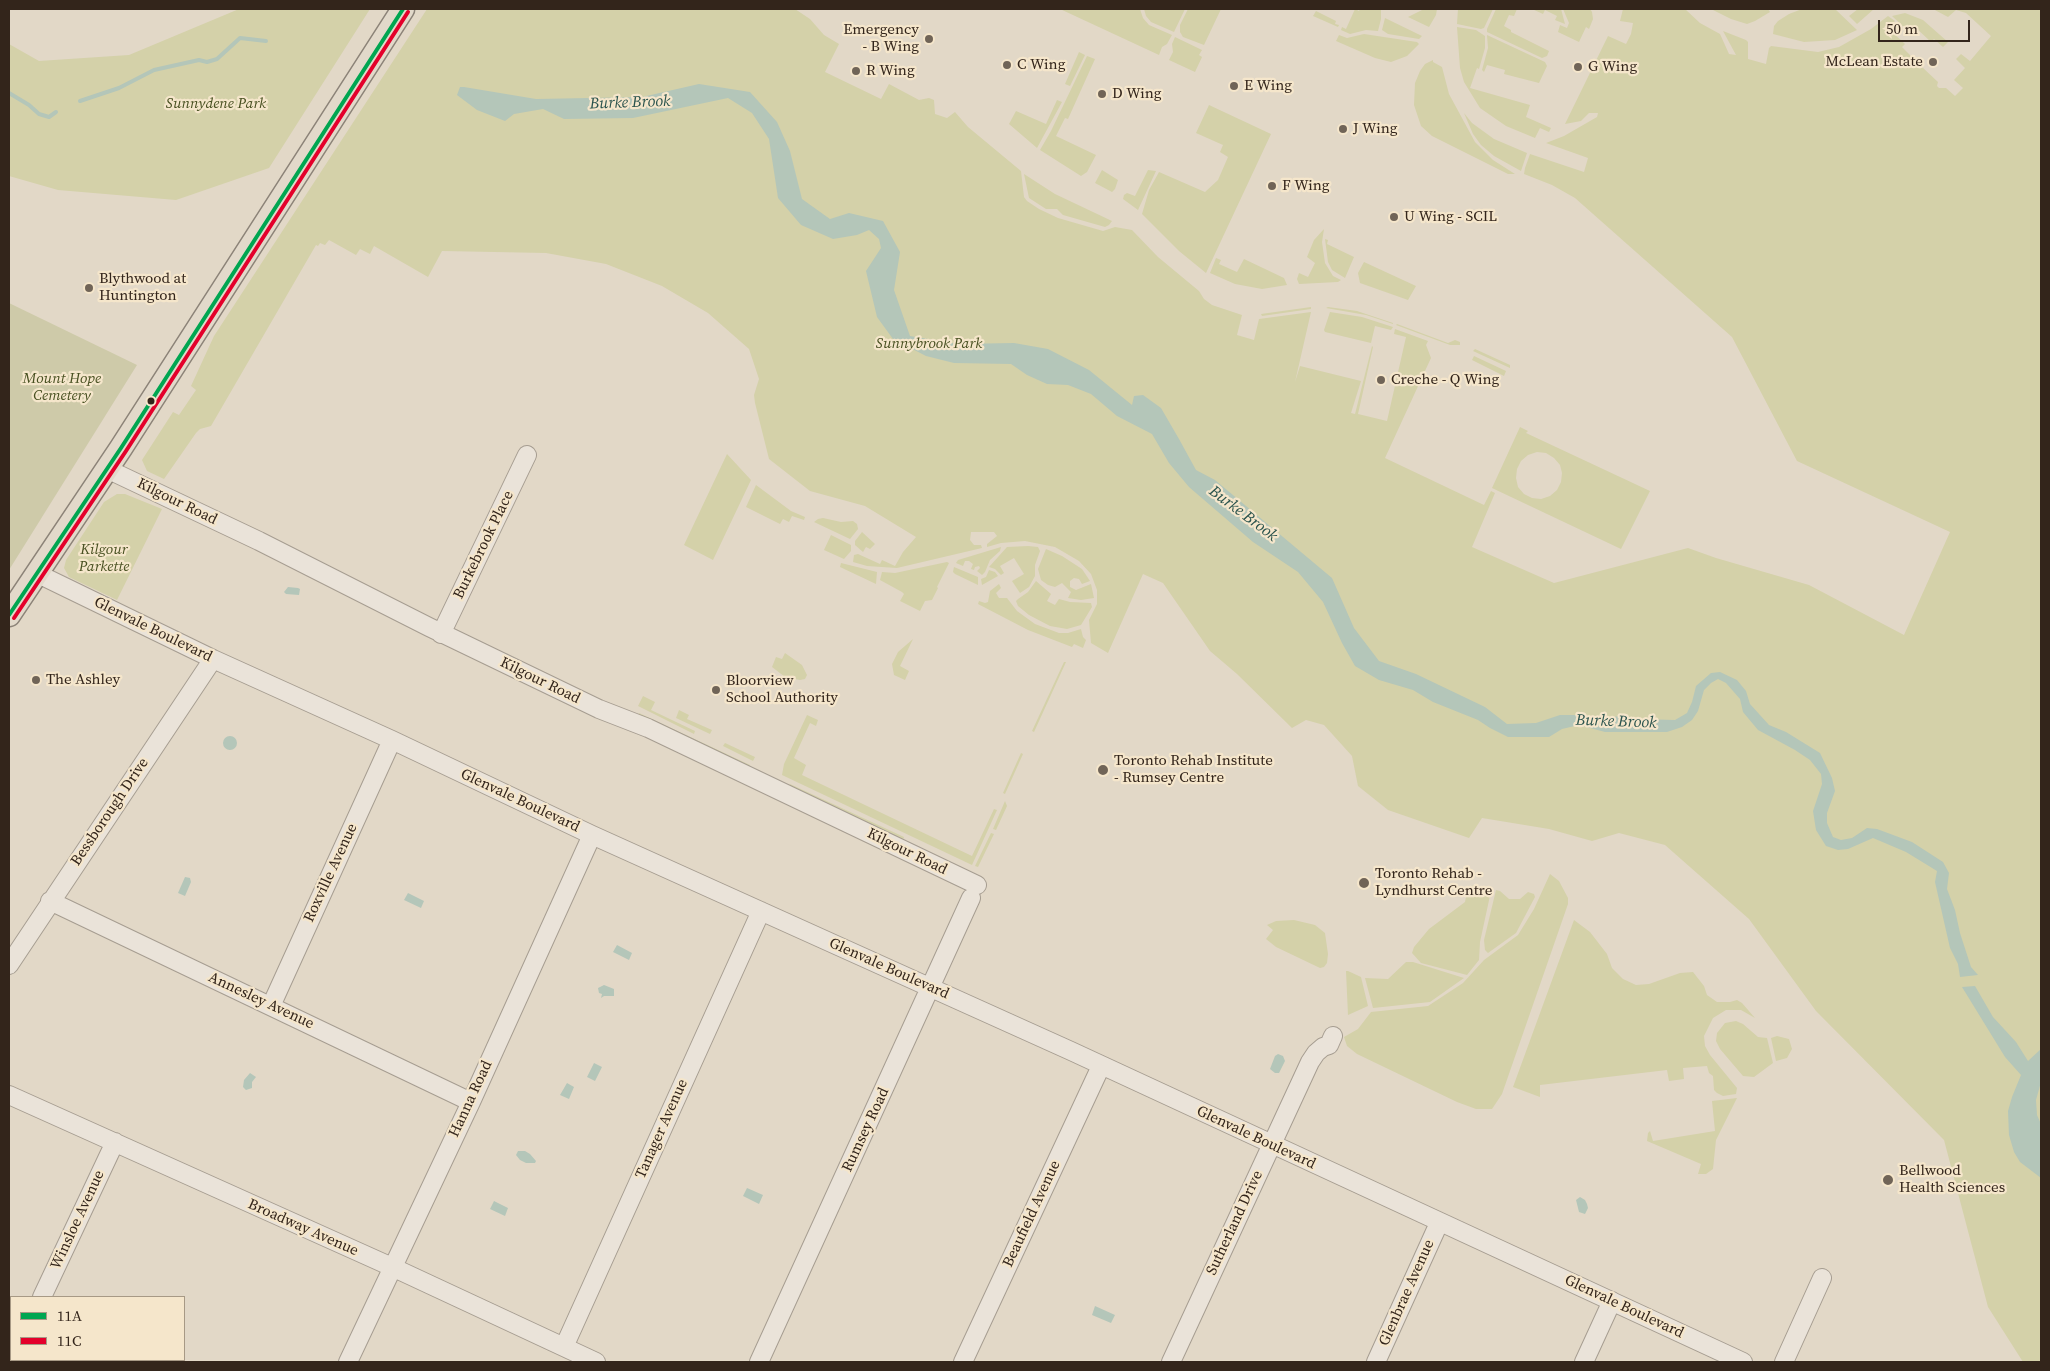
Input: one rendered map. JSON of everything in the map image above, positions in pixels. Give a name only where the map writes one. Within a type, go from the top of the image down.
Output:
[{"type":"main road","points":[[9,615],[107,469],[403,9]]},
{"type":"street","name":"Burkebrook Place","points":[[442,634],[527,455]]},
{"type":"street","name":"Kilgour Road","points":[[107,469],[259,541],[442,634],[599,709],[648,728],[974,892]]},
{"type":"street","name":"Glenvale Boulevard","points":[[36,573],[213,659],[392,740],[592,835],[931,988],[1743,1362]]},
{"type":"street","name":"Bessborough Drive","points":[[9,965],[213,659]]},
{"type":"street","name":"Roxville Avenue","points":[[271,1006],[392,740]]},
{"type":"street","name":"Hanna Road","points":[[348,1362],[471,1102],[592,835]]},
{"type":"street","name":"Rumsey Road","points":[[759,1362],[974,892]]},
{"type":"street","name":"Annesley Avenue","points":[[50,901],[471,1102]]},
{"type":"street","name":"Tanager Avenue","points":[[564,1347],[760,911]]},
{"type":"street","name":"Sutherland Drive","points":[[1171,1362],[1310,1062],[1316,1053],[1328,1045],[1333,1036]]},
{"type":"street","name":"Beaufield Avenue","points":[[963,1362],[1101,1066]]},
{"type":"street","name":"Broadway Avenue","points":[[9,1095],[392,1267],[596,1362]]},
{"type":"street","name":"Winsloe Avenue","points":[[42,1296],[115,1142]]},
{"type":"street","name":"Glenbrae Avenue","points":[[1376,1362],[1439,1223]]},
{"type":"street","points":[[1784,1362],[1822,1278]]},
{"type":"street","points":[[1584,1362],[1612,1301]]},
{"type":"street","points":[[82,1362],[108,1362]]},
{"type":"green space","name":"Sunnydene Park","points":[[239,9],[370,9],[269,168],[176,200],[58,190],[9,176],[9,44],[39,61],[129,55]]},
{"type":"green space","name":"Sunnybrook Park","points":[[427,9],[795,9],[810,19],[824,35],[839,44],[825,72],[881,99],[889,84],[919,100],[929,98],[934,100],[935,114],[947,118],[955,112],[968,127],[1021,171],[1024,197],[1027,201],[1058,218],[1103,231],[1115,227],[1132,230],[1158,257],[1199,291],[1204,299],[1212,305],[1242,315],[1237,335],[1254,340],[1259,319],[1311,312],[1295,382],[1300,366],[1361,381],[1351,413],[1355,414],[1372,346],[1358,414],[1387,421],[1406,337],[1394,334],[1395,329],[1428,341],[1426,345],[1431,358],[1385,458],[1484,505],[1491,491],[1495,493],[1472,547],[1554,583],[1688,548],[1809,585],[1904,635],[1950,532],[1797,461],[1732,337],[1575,198],[1552,185],[1524,174],[1525,168],[1530,154],[1584,172],[1588,158],[1546,143],[1564,136],[1597,117],[1598,113],[1589,113],[1581,121],[1565,124],[1608,36],[1626,44],[1631,34],[1633,23],[1620,21],[1623,9],[1685,9],[1700,23],[1720,34],[1729,54],[1736,55],[1723,31],[1748,42],[1748,59],[1766,64],[1771,46],[1818,52],[1839,47],[1871,29],[1888,16],[1895,21],[1888,28],[1905,44],[1902,47],[1912,57],[1917,57],[1915,65],[1918,68],[1922,67],[1938,82],[1937,86],[1939,88],[1946,88],[1955,96],[1963,88],[1954,80],[1965,68],[1956,59],[1961,54],[1970,61],[1991,36],[1966,13],[1956,10],[1948,17],[1933,9],[2041,9],[2041,1362],[2023,1362],[1988,1307],[1944,1140],[1816,1011],[1749,919],[1665,845],[1619,833],[1592,841],[1549,829],[1482,818],[1469,838],[1388,810],[1358,786],[1352,756],[1324,725],[1306,720],[1292,728],[1237,674],[1210,651],[1163,583],[1143,574],[1108,653],[1091,643],[1089,620],[1097,604],[1097,590],[1091,574],[1079,561],[1055,547],[1025,541],[1001,543],[987,547],[987,544],[997,536],[994,532],[971,532],[970,540],[974,545],[981,545],[982,548],[897,568],[867,566],[853,562],[854,555],[858,554],[880,564],[882,560],[895,566],[903,552],[916,537],[865,506],[810,491],[769,459],[754,395],[759,379],[749,349],[708,313],[662,286],[606,264],[546,253],[442,251],[428,277],[374,246],[370,254],[360,249],[356,255],[329,240],[325,245],[320,243],[318,246],[316,245],[211,426],[200,429],[196,433],[164,479],[147,471],[142,460],[173,412],[179,415],[196,390],[191,386],[214,336]]},
{"type":"green space","points":[[1060,9],[1140,9],[1143,18],[1149,25],[1172,35],[1167,44],[1162,47],[1159,55]]},
{"type":"green space","points":[[1144,9],[1185,9],[1174,32],[1151,22],[1146,16]]},
{"type":"green space","points":[[1188,9],[1221,9],[1204,45],[1183,37],[1180,32],[1180,25]]},
{"type":"green space","points":[[1355,9],[1359,11],[1360,9],[1381,9],[1378,31],[1366,30],[1350,34],[1341,30],[1342,27],[1346,29]]},
{"type":"green space","points":[[1424,9],[1437,9],[1436,15],[1429,27],[1408,17]]},
{"type":"green space","points":[[1458,9],[1493,9],[1484,28],[1481,29],[1457,24]]},
{"type":"green space","points":[[1496,9],[1517,9],[1514,16],[1509,15],[1504,26],[1511,30],[1511,32],[1549,51],[1547,56],[1542,58],[1487,32]]},
{"type":"green space","points":[[1532,9],[1561,9],[1565,24],[1555,20],[1557,16],[1545,10],[1543,14]]},
{"type":"green space","points":[[1563,9],[1590,9],[1592,12],[1593,19],[1589,29],[1586,27],[1579,42],[1558,32],[1560,25],[1567,28],[1569,23]]},
{"type":"green space","points":[[1711,9],[1768,9],[1770,12],[1747,24],[1731,19]]},
{"type":"green space","points":[[1802,9],[1835,9],[1857,30],[1835,40],[1804,42],[1773,34],[1774,26],[1778,21]]},
{"type":"green space","points":[[1858,9],[1874,9],[1857,24],[1849,16]]},
{"type":"green space","points":[[1316,11],[1336,21],[1335,24],[1339,25],[1338,27],[1313,16]]},
{"type":"green space","points":[[1905,13],[1923,20],[1948,42],[1943,47],[1934,39],[1931,42],[1915,27],[1909,32],[1892,16]]},
{"type":"green space","points":[[1385,18],[1422,36],[1419,39],[1388,34],[1382,30]]},
{"type":"green space","points":[[1457,27],[1476,30],[1485,36],[1485,48],[1479,69],[1477,68],[1470,88],[1530,105],[1526,117],[1551,128],[1549,132],[1540,128],[1535,138],[1506,126],[1480,108],[1464,82],[1460,68]]},
{"type":"green space","points":[[1364,34],[1417,42],[1419,44],[1407,56],[1391,62],[1375,58],[1336,41],[1339,35],[1347,38]]},
{"type":"green space","points":[[1487,35],[1545,62],[1547,66],[1539,83],[1504,74],[1505,70],[1487,65],[1484,72],[1482,70],[1488,48]]},
{"type":"green space","points":[[1175,37],[1202,50],[1199,55],[1202,57],[1195,72],[1169,60],[1173,52],[1172,44]]},
{"type":"green space","points":[[1079,52],[1085,55],[1070,86],[1065,84]]},
{"type":"green space","points":[[1087,56],[1095,59],[1068,119],[1065,118],[1056,136],[1096,155],[1087,172],[1081,176],[1040,150]]},
{"type":"green space","points":[[1433,60],[1433,62],[1442,67],[1449,94],[1475,142],[1493,160],[1515,174],[1508,174],[1432,136],[1421,126],[1414,105],[1415,83],[1425,64]]},
{"type":"green space","points":[[1057,100],[1062,102],[1037,148],[1009,124],[1016,111],[1046,124]]},
{"type":"green space","points":[[1209,105],[1271,134],[1206,273],[1179,251],[1142,214],[1149,190],[1159,172],[1205,192],[1218,180],[1228,157],[1220,152],[1223,145],[1196,133]]},
{"type":"green space","points":[[1464,113],[1472,123],[1494,139],[1527,153],[1521,171],[1494,156],[1481,145],[1473,134]]},
{"type":"green space","points":[[1102,170],[1118,180],[1112,192],[1095,183]]},
{"type":"green space","points":[[1148,170],[1156,171],[1138,210],[1123,199],[1124,195],[1127,193],[1135,196]]},
{"type":"green space","points":[[1024,174],[1055,194],[1112,221],[1105,227],[1063,215],[1057,209],[1046,209],[1029,198]]},
{"type":"green space","points":[[1324,229],[1322,242],[1325,263],[1333,276],[1341,280],[1338,282],[1299,284],[1297,279],[1299,273],[1308,277],[1315,263],[1307,257],[1314,240]]},
{"type":"green space","points":[[1325,239],[1328,240],[1327,244],[1354,257],[1345,278],[1332,270],[1328,262]]},
{"type":"green space","points":[[1216,258],[1221,260],[1219,264],[1237,272],[1244,259],[1284,278],[1287,285],[1262,289],[1235,284],[1210,273]]},
{"type":"green space","points":[[1364,262],[1416,286],[1408,300],[1360,283],[1358,273]]},
{"type":"green space","name":"Mount Hope Cemetery","points":[[9,303],[137,365],[9,570]]},
{"type":"green space","points":[[1311,307],[1311,309],[1262,316],[1261,314]]},
{"type":"green space","points":[[1326,308],[1357,311],[1393,324],[1366,315]]},
{"type":"green space","points":[[1330,312],[1362,317],[1393,327],[1391,330],[1375,326],[1371,343],[1325,332]]},
{"type":"green space","points":[[1397,324],[1448,343],[1455,340],[1460,342],[1460,345],[1450,345]]},
{"type":"green space","points":[[1475,349],[1510,365],[1510,368],[1473,351]]},
{"type":"green space","points":[[1474,356],[1506,371],[1504,376],[1472,360]]},
{"type":"green space","points":[[1520,427],[1528,431],[1526,433],[1650,491],[1621,549],[1492,488]],"holes":[[[1537,452],[1546,453],[1560,465],[1562,473],[1561,482],[1557,490],[1550,496],[1541,499],[1532,498],[1524,494],[1518,487],[1517,469],[1521,461],[1528,455]]]},
{"type":"green space","points":[[727,454],[751,480],[713,560],[684,545]]},
{"type":"green space","points":[[756,485],[791,511],[805,517],[804,520],[792,516],[789,522],[783,519],[780,524],[746,507]]},
{"type":"green space","name":"Kilgour Parkette","points":[[117,494],[125,494],[162,509],[117,600],[69,577],[64,568],[66,560],[104,502]]},
{"type":"green space","points":[[823,518],[841,522],[853,521],[857,524],[858,529],[850,539],[814,522]]},
{"type":"green space","points":[[862,532],[875,544],[870,549],[866,547],[863,552],[855,545],[855,541]]},
{"type":"green space","points":[[831,535],[851,545],[851,551],[844,559],[824,550]]},
{"type":"green space","points":[[1001,547],[1000,551],[990,560],[982,575],[977,571],[980,568],[979,566],[975,567],[974,570],[971,569],[973,564],[969,561],[965,561],[963,566],[956,563],[958,560]]},
{"type":"green space","points":[[1007,547],[1038,547],[1040,551],[1035,565],[1035,576],[1029,587],[1020,593],[1012,581],[1024,574],[1014,558],[1000,566],[1004,573],[1001,575],[995,569],[989,567]]},
{"type":"green space","points":[[1046,549],[1062,556],[1082,569],[1090,581],[1082,584],[1079,579],[1074,578],[1070,581],[1070,587],[1076,590],[1091,584],[1094,598],[1081,600],[1068,598],[1071,592],[1062,583],[1055,587],[1041,580],[1038,569]]},
{"type":"green space","points":[[841,563],[877,572],[876,584],[840,567]]},
{"type":"green space","points":[[949,563],[932,600],[925,601],[920,611],[900,601],[904,594],[880,580],[882,572],[895,573]]},
{"type":"green space","points":[[954,567],[978,577],[978,585],[955,574],[953,572]]},
{"type":"green space","points":[[989,570],[995,572],[998,576],[982,585],[981,579],[986,577]]},
{"type":"green space","points":[[1036,581],[1051,594],[1047,601],[1055,605],[1059,599],[1070,602],[1091,603],[1092,607],[1081,625],[1067,629],[1050,626],[1029,615],[1018,606],[1016,601],[1028,592]]},
{"type":"green space","points":[[999,584],[1001,588],[996,593],[999,598],[1007,598],[1017,611],[1035,624],[1059,633],[1068,633],[1081,629],[1086,640],[1083,648],[1074,644],[1072,647],[1028,630],[978,604],[979,601],[988,602],[990,591]]},
{"type":"green space","points":[[913,639],[900,666],[909,671],[905,680],[894,675],[892,664],[898,652]]},
{"type":"green space","points":[[785,653],[802,665],[807,675],[805,679],[785,677],[772,667],[776,657],[782,659]]},
{"type":"green space","points":[[1064,662],[1066,662],[1034,732],[1032,731]]},
{"type":"green space","points":[[643,696],[655,702],[651,710],[695,731],[694,734],[638,706]]},
{"type":"green space","points":[[679,710],[689,715],[687,719],[712,730],[710,734],[676,718]]},
{"type":"green space","points":[[639,713],[750,765],[749,768],[638,715]]},
{"type":"green space","points":[[807,715],[818,720],[816,726],[810,723],[794,758],[806,765],[802,775],[972,856],[994,809],[997,810],[972,865],[782,775],[784,764]]},
{"type":"green space","points":[[725,743],[755,757],[753,761],[723,746]]},
{"type":"green space","points":[[1021,753],[1023,754],[1005,794],[1003,793]]},
{"type":"green space","points":[[790,784],[904,837],[903,840],[788,787]]},
{"type":"green space","points":[[1005,801],[1007,806],[996,830],[993,829]]},
{"type":"green space","points":[[991,833],[994,834],[978,867],[975,866]]},
{"type":"green space","points":[[1550,874],[1559,881],[1568,898],[1568,904],[1502,1094],[1492,1109],[1476,1109],[1457,1102],[1357,1054],[1347,1046],[1344,1037],[1358,1029],[1371,1012],[1428,1006],[1463,983],[1484,960],[1518,935],[1534,909]]},
{"type":"green space","points":[[1475,885],[1491,891],[1480,942],[1479,960],[1467,975],[1421,963],[1412,953],[1414,947],[1429,929],[1465,902],[1468,887]]},
{"type":"green space","points":[[1496,890],[1509,899],[1520,899],[1528,892],[1534,894],[1535,897],[1516,933],[1488,953],[1485,950],[1484,940]]},
{"type":"green space","points":[[1294,920],[1315,925],[1325,933],[1328,954],[1327,963],[1324,967],[1320,968],[1276,947],[1266,939],[1273,930],[1267,925],[1276,921]]},
{"type":"green space","points":[[1574,920],[1590,932],[1607,954],[1612,968],[1623,979],[1636,985],[1649,984],[1680,973],[1693,972],[1704,986],[1707,995],[1717,1002],[1737,1000],[1742,1003],[1755,1018],[1741,1010],[1726,1010],[1713,1018],[1704,1036],[1705,1046],[1737,1088],[1736,1094],[1723,1096],[1717,1093],[1714,1090],[1713,1076],[1709,1073],[1707,1066],[1683,1068],[1684,1079],[1669,1081],[1667,1070],[1540,1085],[1540,1097],[1513,1087]]},
{"type":"green space","points":[[1406,962],[1413,962],[1464,978],[1430,1002],[1373,1008],[1365,978],[1388,979]]},
{"type":"green space","points":[[1346,971],[1361,977],[1368,1006],[1348,1015]]},
{"type":"green space","points":[[1736,1021],[1743,1024],[1758,1037],[1767,1038],[1773,1063],[1754,1077],[1743,1076],[1720,1049],[1716,1041],[1717,1033],[1725,1023]]},
{"type":"green space","points":[[1777,1036],[1789,1039],[1792,1049],[1787,1058],[1776,1061],[1771,1038]]},
{"type":"green space","points":[[1737,1098],[1716,1140],[1713,1169],[1706,1174],[1698,1174],[1701,1164],[1647,1141],[1650,1131],[1653,1141],[1715,1131],[1712,1101]]},
{"type":"water","points":[[699,84],[750,92],[777,122],[790,151],[802,199],[830,219],[849,213],[883,221],[900,252],[894,290],[910,336],[958,344],[1014,343],[1048,349],[1089,370],[1132,405],[1134,396],[1143,395],[1161,408],[1196,470],[1215,480],[1332,578],[1354,628],[1379,661],[1416,674],[1485,707],[1507,724],[1536,723],[1560,715],[1580,715],[1605,720],[1621,715],[1639,719],[1675,720],[1687,713],[1696,686],[1711,673],[1720,672],[1737,680],[1746,691],[1750,704],[1769,725],[1786,732],[1820,753],[1832,778],[1835,791],[1827,813],[1827,823],[1833,837],[1841,840],[1852,838],[1867,828],[1877,829],[1912,842],[1943,862],[1949,873],[1947,889],[1955,910],[1960,933],[1971,967],[1978,975],[1960,977],[1958,964],[1950,948],[1935,882],[1937,871],[1906,852],[1873,838],[1848,849],[1838,850],[1826,846],[1816,830],[1813,811],[1822,784],[1821,774],[1810,760],[1758,730],[1743,712],[1740,699],[1726,683],[1718,679],[1704,690],[1698,711],[1692,720],[1682,727],[1667,732],[1605,732],[1579,725],[1562,729],[1549,737],[1508,737],[1478,720],[1433,702],[1413,690],[1379,680],[1355,666],[1323,602],[1298,572],[1253,542],[1189,487],[1169,463],[1152,434],[1117,416],[1091,394],[1068,385],[1047,384],[1027,375],[1011,364],[954,363],[926,356],[893,339],[877,317],[866,271],[881,248],[879,239],[869,230],[857,235],[833,239],[801,225],[778,198],[769,139],[752,113],[728,98],[633,118],[564,119],[543,109],[514,114],[505,121],[477,110],[457,95],[460,87],[464,87],[536,99],[642,97]]},
{"type":"water","points":[[288,587],[300,589],[299,595],[286,594],[284,592]]},
{"type":"water","points":[[227,736],[233,736],[237,743],[233,750],[227,750],[223,746],[223,740]]},
{"type":"water","points":[[185,877],[190,878],[191,882],[185,896],[178,893]]},
{"type":"water","points":[[408,893],[424,901],[421,908],[404,900]]},
{"type":"water","points":[[617,945],[632,953],[629,960],[613,952]]},
{"type":"water","points":[[604,985],[614,989],[614,996],[604,996],[601,998],[602,994],[599,993],[598,988]]},
{"type":"water","points":[[1975,986],[1993,1017],[2016,1042],[2028,1061],[2041,1049],[2041,1082],[2036,1100],[2037,1115],[2041,1124],[2041,1178],[2020,1162],[2014,1152],[2009,1135],[2008,1111],[2021,1075],[2005,1057],[1962,987]]},
{"type":"water","points":[[1278,1054],[1283,1056],[1285,1061],[1279,1073],[1275,1073],[1270,1069],[1275,1056]]},
{"type":"water","points":[[594,1063],[602,1067],[595,1081],[587,1077]]},
{"type":"water","points":[[250,1073],[256,1077],[252,1082],[252,1088],[246,1090],[243,1087],[244,1080]]},
{"type":"water","points":[[567,1083],[574,1087],[569,1099],[560,1095]]},
{"type":"water","points":[[518,1151],[525,1151],[530,1154],[536,1161],[535,1163],[526,1163],[520,1160],[516,1155]]},
{"type":"water","points":[[747,1188],[763,1195],[759,1204],[743,1196]]},
{"type":"water","points":[[1580,1197],[1587,1204],[1588,1208],[1585,1214],[1579,1212],[1576,1200]]},
{"type":"water","points":[[494,1201],[508,1208],[505,1216],[490,1209]]},
{"type":"water","points":[[1095,1306],[1115,1315],[1111,1323],[1092,1315]]},
{"type":"waterway","name":"Burke Brook","points":[[80,101],[119,88],[154,70],[199,60],[207,62],[217,59],[240,38],[266,41]]},
{"type":"waterway","name":"Burke Brook","points":[[9,93],[29,105],[39,114],[49,117],[56,112]]},
{"type":"transit line","name":"11A","points":[[9,615],[121,448],[403,9]]},
{"type":"transit line","name":"11C","points":[[14,618],[126,451],[408,12]]},
{"type":"place","name":"Emergency - B Wing","points":[[929,39]]},
{"type":"place","name":"McLean Estate","points":[[1933,62]]},
{"type":"place","name":"C Wing","points":[[1007,65]]},
{"type":"place","name":"G Wing","points":[[1578,67]]},
{"type":"place","name":"R Wing","points":[[856,71]]},
{"type":"place","name":"E Wing","points":[[1234,86]]},
{"type":"place","name":"D Wing","points":[[1102,94]]},
{"type":"place","name":"J Wing","points":[[1343,129]]},
{"type":"place","name":"F Wing","points":[[1272,186]]},
{"type":"place","name":"U Wing - SCIL","points":[[1394,217]]},
{"type":"place","name":"Blythwood at Huntington","points":[[89,288]]},
{"type":"place","name":"Creche - Q Wing","points":[[1381,380]]},
{"type":"place","name":"The Ashley","points":[[36,680]]},
{"type":"place","name":"Bloorview School Authority","points":[[716,690]]},
{"type":"place","name":"Toronto Rehab Institute - Rumsey Centre","points":[[1103,770]]},
{"type":"place","name":"Toronto Rehab - Lyndhurst Centre","points":[[1364,883]]},
{"type":"place","name":"Bellwood Health Sciences","points":[[1888,1180]]}]
